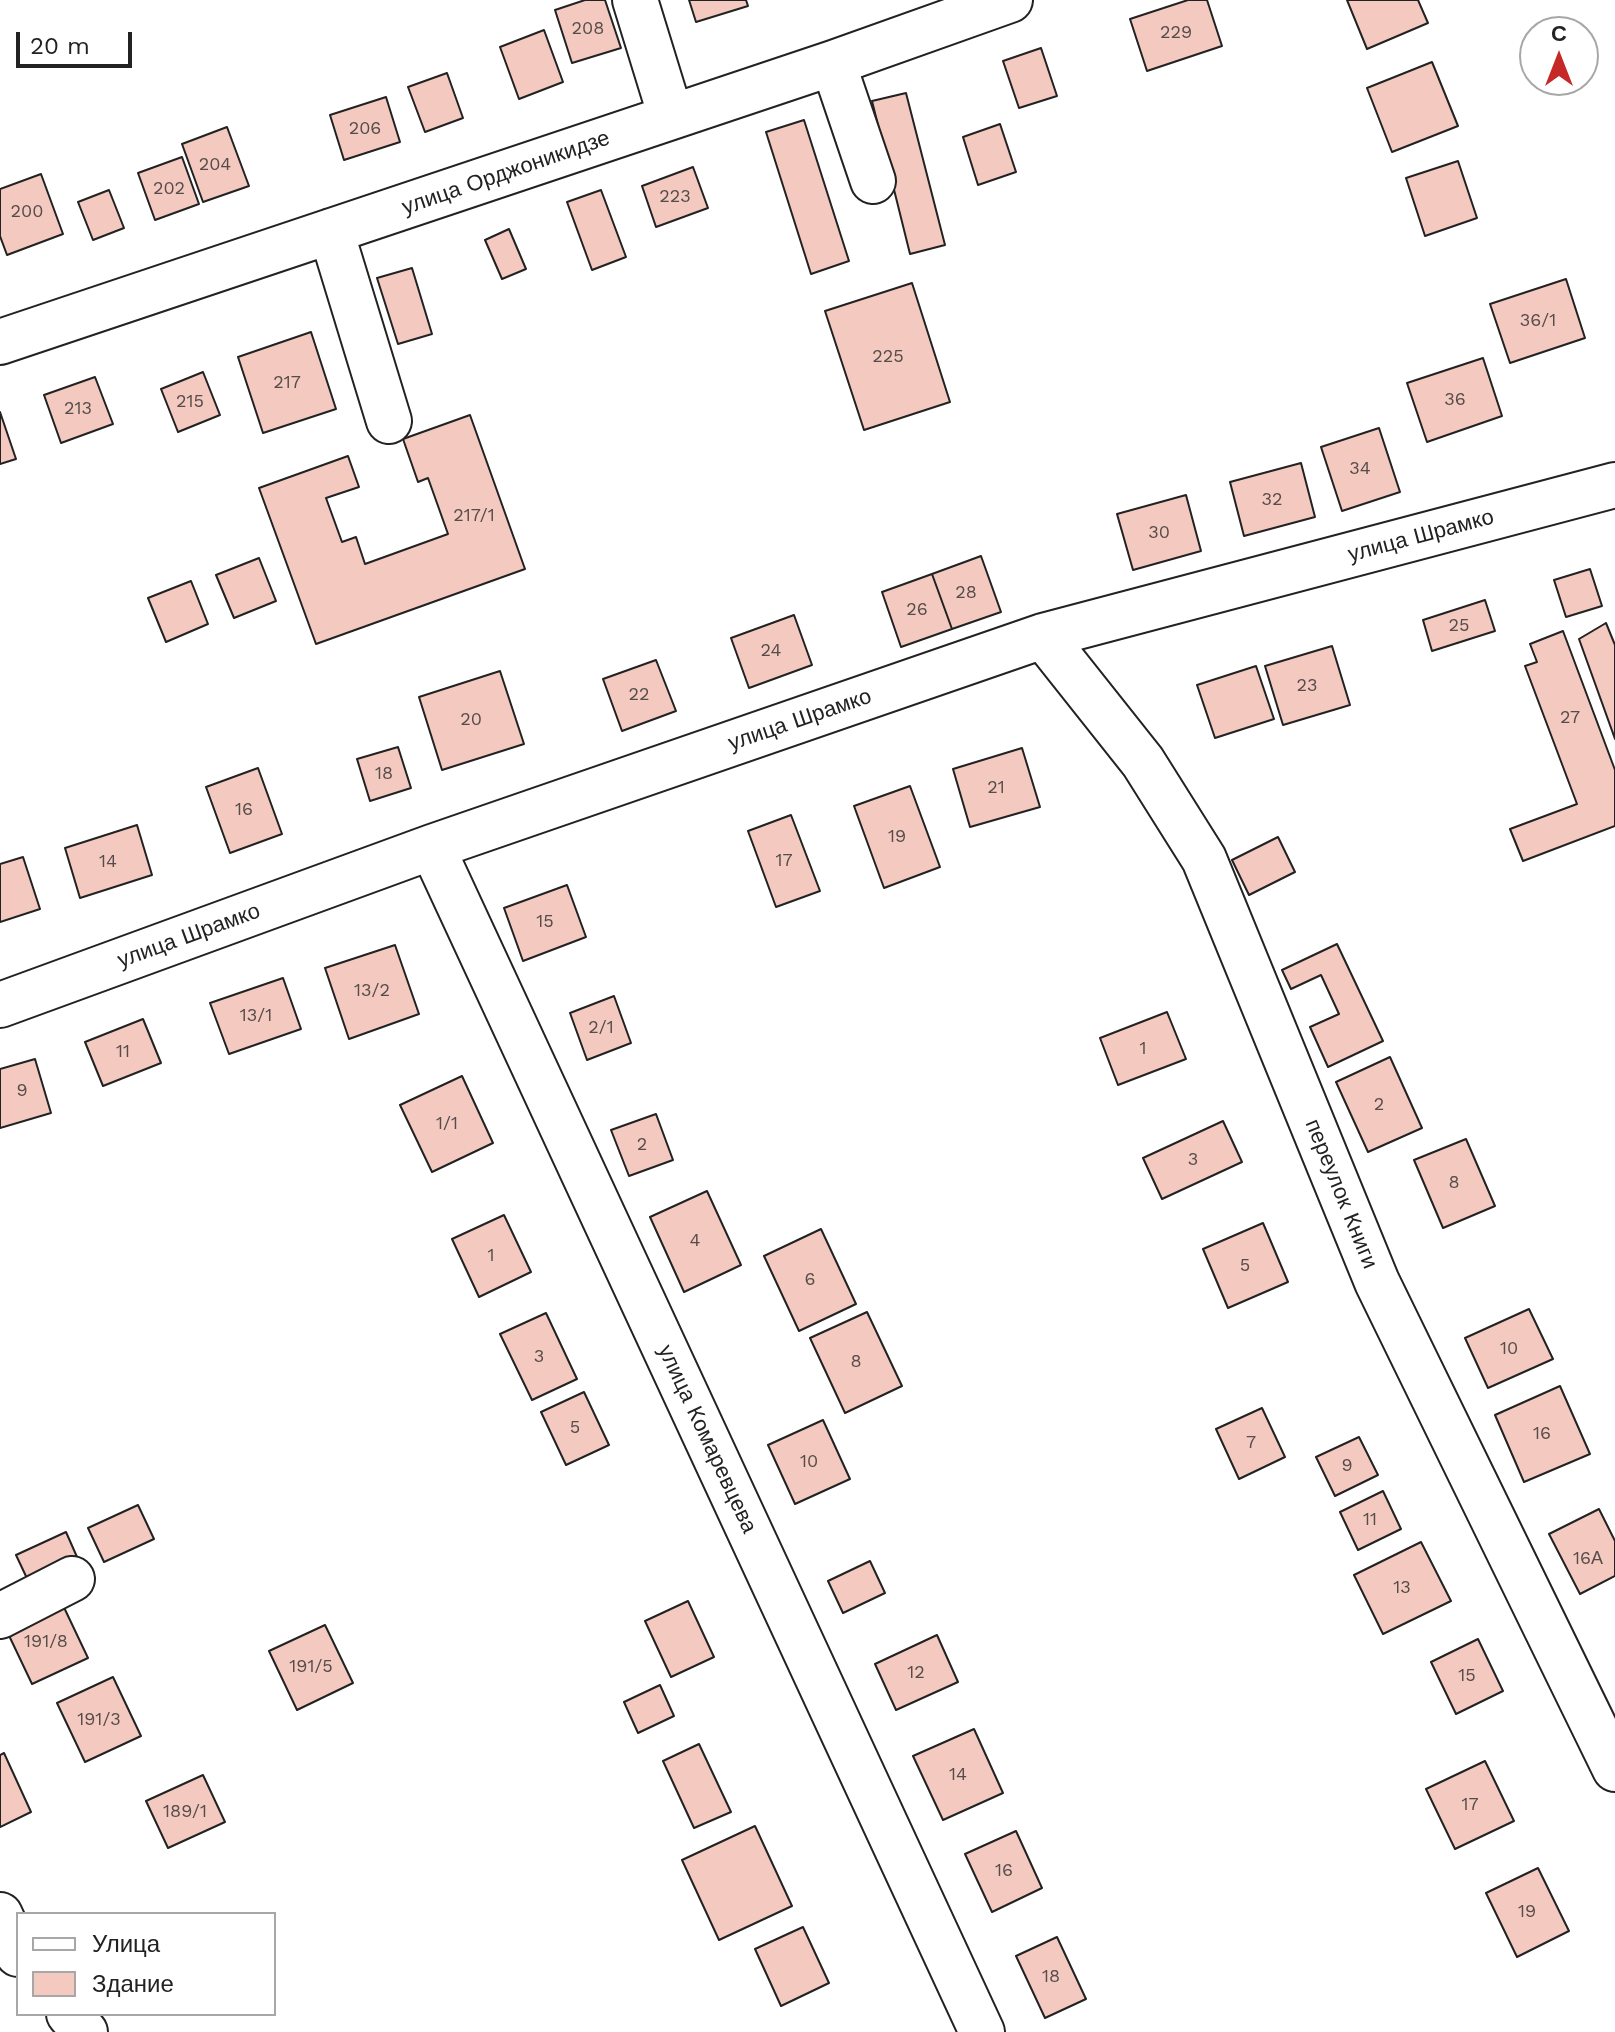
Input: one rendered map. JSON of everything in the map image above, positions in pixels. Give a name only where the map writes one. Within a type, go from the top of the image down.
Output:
[{"type":"street","points":[[635,0],[671,117]]},
{"type":"street","name":"улица Орджоникидзе","points":[[0,342],[833,63],[1010,0]]},
{"type":"street","points":[[833,63],[873,181]]},
{"type":"street","points":[[331,231],[389,421]]},
{"type":"street","name":"улица Шрамко","points":[[0,1005],[432,847],[1043,636],[1615,485]]},
{"type":"street","name":"переулок Книги","points":[[1043,636],[1143,762],[1204,859],[1377,1282],[1615,1769]]},
{"type":"street","name":"улица Комаревцева","points":[[432,847],[982,2032]]},
{"type":"street","points":[[0,1616],[72,1579]]},
{"type":"street","points":[[0,1915],[16,1950]]},
{"type":"street","points":[[71,2016],[85,2032]]},
{"type":"building","points":[[585,0],[605,0],[621,48],[572,63],[555,10]]},
{"type":"building","points":[[689,0],[746,0],[748,6],[696,22]]},
{"type":"building","points":[[1188,0],[1207,0],[1222,46],[1147,71],[1130,19]]},
{"type":"building","points":[[1347,0],[1418,0],[1428,23],[1367,49]]},
{"type":"building","points":[[544,30],[563,82],[519,99],[500,47]]},
{"type":"building","points":[[1041,48],[1057,96],[1019,108],[1003,61]]},
{"type":"building","points":[[1432,62],[1458,126],[1392,152],[1367,88]]},
{"type":"building","points":[[447,73],[463,118],[425,132],[408,87]]},
{"type":"building","points":[[906,93],[945,245],[910,254],[872,101]]},
{"type":"building","points":[[386,97],[400,142],[344,160],[330,115]]},
{"type":"building","points":[[804,120],[849,261],[811,274],[766,132]]},
{"type":"building","points":[[1000,124],[1016,172],[978,185],[963,137]]},
{"type":"building","points":[[227,127],[249,186],[203,202],[182,144]]},
{"type":"building","points":[[182,157],[199,204],[155,220],[138,173]]},
{"type":"building","points":[[1458,161],[1477,218],[1425,236],[1406,178]]},
{"type":"building","points":[[693,167],[708,208],[656,227],[642,186]]},
{"type":"building","points":[[41,174],[63,234],[7,255],[0,236],[0,189]]},
{"type":"building","points":[[109,190],[124,228],[93,240],[78,202]]},
{"type":"building","points":[[601,190],[626,257],[592,270],[567,202]]},
{"type":"building","points":[[509,229],[526,269],[502,279],[485,240]]},
{"type":"building","points":[[412,268],[432,334],[398,344],[377,278]]},
{"type":"building","points":[[1566,279],[1585,338],[1510,363],[1490,304]]},
{"type":"building","points":[[912,283],[950,402],[864,430],[825,311]]},
{"type":"building","points":[[311,332],[336,409],[263,433],[238,357]]},
{"type":"building","points":[[1483,358],[1502,416],[1427,442],[1407,383]]},
{"type":"building","points":[[203,372],[220,415],[178,432],[161,389]]},
{"type":"building","points":[[95,377],[113,424],[61,443],[44,395]]},
{"type":"building","points":[[0,412],[16,459],[0,464]]},
{"type":"building","points":[[470,415],[525,569],[316,644],[259,488],[348,456],[359,487],[326,498],[342,542],[356,537],[365,564],[448,534],[428,478],[418,482],[403,439]]},
{"type":"building","points":[[1379,428],[1400,492],[1342,511],[1321,447]]},
{"type":"building","points":[[1301,463],[1315,517],[1244,536],[1230,482]]},
{"type":"building","points":[[1186,495],[1201,551],[1133,570],[1117,514]]},
{"type":"building","points":[[981,556],[1001,612],[952,629],[932,574]]},
{"type":"building","points":[[259,558],[276,601],[234,618],[216,575]]},
{"type":"building","points":[[1590,569],[1602,606],[1566,617],[1554,580]]},
{"type":"building","points":[[932,574],[952,629],[901,647],[882,592]]},
{"type":"building","points":[[191,581],[208,624],[166,642],[148,598]]},
{"type":"building","points":[[1485,600],[1495,631],[1432,651],[1423,620]]},
{"type":"building","points":[[794,615],[812,665],[749,688],[731,638]]},
{"type":"building","points":[[1606,623],[1615,645],[1615,739],[1579,639]]},
{"type":"building","points":[[1563,631],[1615,770],[1615,826],[1523,861],[1510,829],[1577,804],[1525,666],[1537,662],[1530,644]]},
{"type":"building","points":[[1332,646],[1350,705],[1283,725],[1265,666]]},
{"type":"building","points":[[656,660],[676,711],[622,731],[603,679]]},
{"type":"building","points":[[1256,666],[1274,719],[1215,738],[1197,685]]},
{"type":"building","points":[[500,671],[524,744],[442,770],[419,697]]},
{"type":"building","points":[[398,747],[411,788],[370,801],[357,759]]},
{"type":"building","points":[[1022,748],[1040,807],[970,827],[953,769]]},
{"type":"building","points":[[258,768],[282,834],[230,853],[206,787]]},
{"type":"building","points":[[910,786],[940,867],[884,888],[854,806]]},
{"type":"building","points":[[791,815],[820,891],[776,907],[748,831]]},
{"type":"building","points":[[137,825],[152,875],[80,898],[65,848]]},
{"type":"building","points":[[1278,837],[1295,872],[1249,895],[1232,860]]},
{"type":"building","points":[[23,857],[40,909],[0,922],[0,864]]},
{"type":"building","points":[[567,885],[586,937],[523,961],[504,908]]},
{"type":"building","points":[[1337,944],[1383,1041],[1328,1067],[1310,1027],[1339,1014],[1321,975],[1291,989],[1282,970]]},
{"type":"building","points":[[395,945],[419,1014],[349,1039],[325,968]]},
{"type":"building","points":[[283,978],[301,1029],[229,1054],[210,1003]]},
{"type":"building","points":[[614,996],[631,1043],[587,1060],[570,1013]]},
{"type":"building","points":[[1167,1012],[1186,1059],[1118,1085],[1100,1038]]},
{"type":"building","points":[[143,1019],[161,1063],[103,1086],[85,1042]]},
{"type":"building","points":[[1390,1057],[1422,1128],[1368,1152],[1336,1082]]},
{"type":"building","points":[[35,1059],[51,1113],[0,1128],[0,1069]]},
{"type":"building","points":[[462,1076],[493,1143],[432,1172],[400,1105]]},
{"type":"building","points":[[656,1114],[673,1160],[629,1176],[611,1130]]},
{"type":"building","points":[[1223,1121],[1242,1162],[1162,1199],[1143,1158]]},
{"type":"building","points":[[1466,1139],[1495,1206],[1443,1228],[1414,1160]]},
{"type":"building","points":[[707,1191],[741,1265],[684,1292],[650,1217]]},
{"type":"building","points":[[504,1215],[531,1272],[479,1297],[452,1239]]},
{"type":"building","points":[[1263,1223],[1288,1282],[1228,1308],[1203,1249]]},
{"type":"building","points":[[821,1229],[856,1304],[799,1331],[764,1256]]},
{"type":"building","points":[[1529,1309],[1553,1359],[1488,1388],[1465,1338]]},
{"type":"building","points":[[867,1312],[902,1386],[845,1413],[810,1338]]},
{"type":"building","points":[[546,1313],[577,1379],[532,1400],[500,1334]]},
{"type":"building","points":[[1560,1386],[1590,1454],[1524,1482],[1495,1415]]},
{"type":"building","points":[[584,1392],[609,1445],[566,1465],[541,1412]]},
{"type":"building","points":[[1262,1408],[1285,1457],[1239,1479],[1216,1429]]},
{"type":"building","points":[[823,1420],[850,1479],[795,1504],[768,1445]]},
{"type":"building","points":[[1359,1437],[1378,1475],[1335,1496],[1316,1457]]},
{"type":"building","points":[[1383,1491],[1401,1529],[1358,1550],[1340,1512]]},
{"type":"building","points":[[138,1505],[154,1539],[104,1562],[88,1528]]},
{"type":"building","points":[[1599,1509],[1615,1541],[1615,1576],[1580,1594],[1549,1534]]},
{"type":"building","points":[[66,1532],[81,1566],[32,1589],[16,1555]]},
{"type":"building","points":[[1421,1542],[1451,1601],[1383,1634],[1354,1575]]},
{"type":"building","points":[[870,1561],[885,1593],[843,1613],[828,1581]]},
{"type":"building","points":[[60,1599],[88,1658],[32,1684],[4,1625]]},
{"type":"building","points":[[688,1601],[714,1657],[671,1677],[645,1621]]},
{"type":"building","points":[[325,1625],[353,1683],[297,1710],[269,1651]]},
{"type":"building","points":[[937,1635],[958,1682],[896,1710],[875,1664]]},
{"type":"building","points":[[1478,1639],[1503,1691],[1456,1714],[1431,1662]]},
{"type":"building","points":[[113,1677],[141,1736],[85,1762],[57,1703]]},
{"type":"building","points":[[660,1685],[674,1716],[638,1733],[624,1702]]},
{"type":"building","points":[[974,1729],[1003,1793],[943,1820],[913,1756]]},
{"type":"building","points":[[699,1744],[731,1812],[694,1828],[663,1761]]},
{"type":"building","points":[[4,1753],[31,1812],[0,1827],[0,1755]]},
{"type":"building","points":[[1485,1761],[1514,1821],[1455,1849],[1426,1789]]},
{"type":"building","points":[[203,1775],[225,1822],[168,1848],[146,1801]]},
{"type":"building","points":[[755,1826],[792,1906],[719,1940],[682,1860]]},
{"type":"building","points":[[1016,1831],[1042,1888],[992,1912],[965,1854]]},
{"type":"building","points":[[1538,1868],[1569,1931],[1517,1957],[1486,1893]]},
{"type":"building","points":[[803,1927],[829,1983],[781,2006],[755,1949]]},
{"type":"building","points":[[1057,1937],[1086,1999],[1045,2018],[1016,1956]]}]
